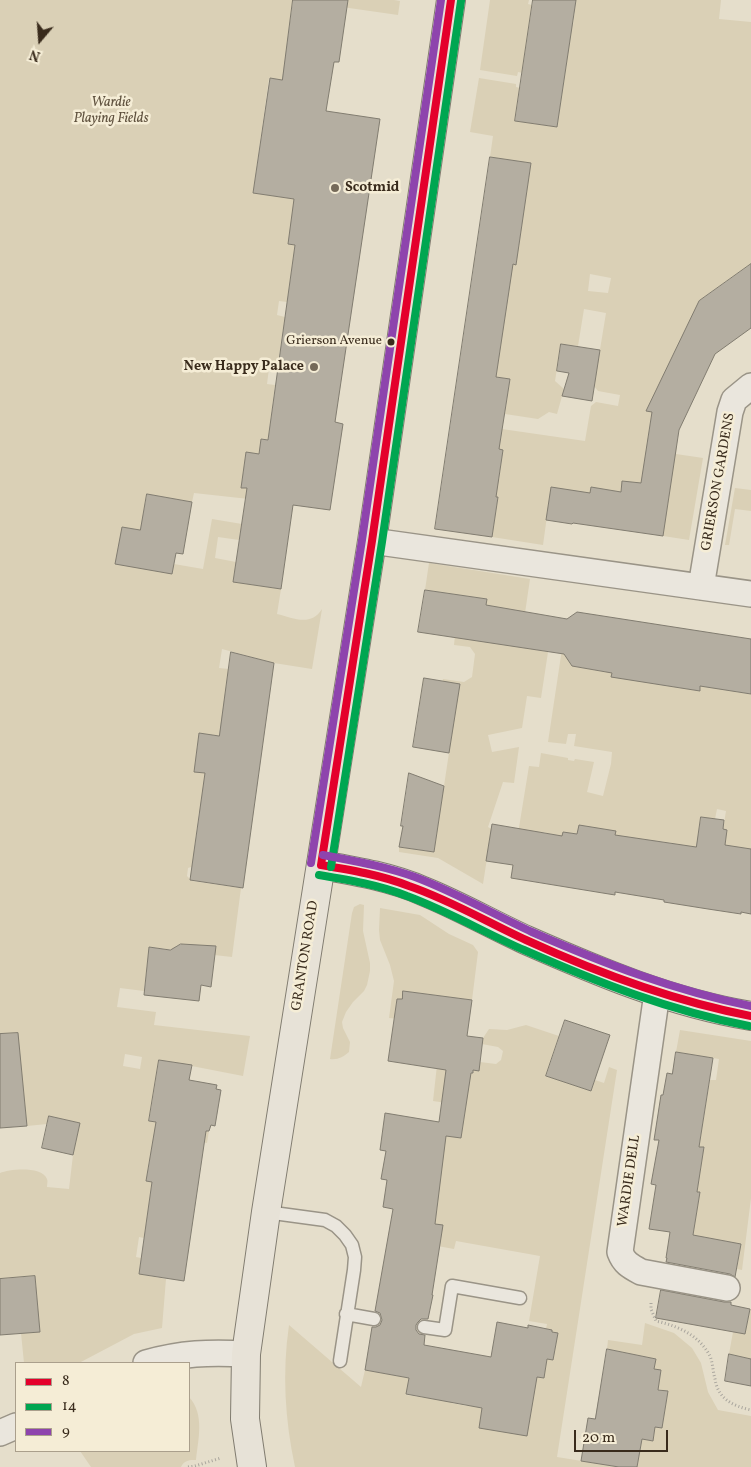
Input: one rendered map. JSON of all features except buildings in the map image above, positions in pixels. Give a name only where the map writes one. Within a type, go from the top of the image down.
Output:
[{"type":"main road","name":"GRANTON ROAD","points":[[252,1467],[245,1419],[246,1354],[266,1212],[372,541],[452,0]]},
{"type":"street","name":"GRIERSON GARDENS","points":[[701,586],[730,412],[734,400],[751,386]]},
{"type":"street","points":[[372,541],[751,594]]},
{"type":"street","points":[[321,865],[373,875],[422,890],[525,939],[608,975],[657,993],[751,1016]]},
{"type":"street","name":"WARDIE DELL","points":[[657,993],[620,1252],[623,1260],[640,1272],[727,1288]]},
{"type":"street","points":[[150,1362],[185,1354],[216,1352],[246,1354]]},
{"type":"street","points":[[0,1434],[15,1426]]},
{"type":"lane","points":[[266,1212],[325,1220],[336,1226],[352,1245],[355,1257],[340,1361]]},
{"type":"lane","points":[[424,1327],[445,1330],[452,1286],[520,1298]]},
{"type":"lane","points":[[346,1314],[374,1318]]},
{"type":"path","points":[[656,1275],[651,1309],[656,1321],[694,1336],[704,1346],[710,1356],[716,1387],[721,1395],[731,1404],[751,1410]]},
{"type":"green space","name":"Wardie Playing Fields","points":[[0,0],[293,0],[282,80],[269,78],[253,193],[302,200],[290,231],[288,244],[295,245],[287,302],[279,301],[277,315],[285,317],[277,370],[269,368],[267,384],[275,385],[268,440],[261,439],[260,449],[265,455],[246,453],[241,487],[259,490],[258,500],[194,493],[192,502],[147,494],[140,530],[122,527],[172,574],[174,564],[203,569],[212,519],[242,524],[239,540],[218,537],[215,558],[236,562],[233,582],[281,589],[277,614],[307,620],[318,615],[322,609],[312,669],[274,663],[222,649],[219,668],[229,669],[219,736],[199,733],[194,772],[214,774],[208,812],[199,812],[194,850],[203,851],[194,866],[188,868],[187,876],[192,881],[241,888],[232,957],[214,955],[194,948],[189,944],[176,946],[175,950],[149,947],[144,991],[120,988],[117,1007],[156,1012],[154,1025],[250,1036],[243,1076],[166,1061],[156,1080],[149,1121],[209,1131],[207,1143],[192,1140],[149,1161],[146,1181],[152,1182],[144,1238],[139,1237],[136,1257],[141,1258],[139,1274],[166,1279],[162,1328],[134,1334],[81,1362],[24,1362],[21,1333],[40,1332],[35,1277],[0,1279],[0,1173],[11,1170],[33,1170],[44,1175],[47,1180],[47,1187],[69,1189],[73,1155],[80,1123],[49,1116],[47,1124],[27,1126],[21,1066],[0,1077]],"holes":[[[125,1054],[142,1057],[140,1069],[123,1066]]]},
{"type":"green space","points":[[293,0],[394,0],[400,1],[398,15]]},
{"type":"green space","points":[[490,0],[529,0],[528,4],[532,5],[523,73],[518,72],[517,76],[480,70]]},
{"type":"green space","points":[[576,0],[721,0],[719,19],[751,22],[751,264],[704,297],[687,412],[651,418],[648,438],[677,443],[676,454],[703,458],[689,540],[663,536],[670,488],[623,481],[621,492],[591,487],[585,524],[551,487],[543,545],[492,537],[498,498],[478,494],[480,477],[499,479],[503,450],[485,446],[488,427],[585,441],[591,406],[596,402],[618,406],[620,395],[598,391],[594,386],[606,313],[584,309],[578,346],[561,344],[555,381],[564,389],[557,414],[549,412],[538,419],[505,414],[510,379],[496,377],[511,274],[473,268],[474,259],[516,264],[531,163],[490,157],[493,136],[470,132],[479,78],[516,84],[516,87],[520,88],[515,121],[557,127],[567,62],[568,25],[573,25]],"holes":[[[590,274],[611,278],[608,293],[588,291]]]},
{"type":"green space","points":[[735,488],[751,490],[751,511],[735,509],[729,545],[725,545]]},
{"type":"green space","points":[[429,563],[530,579],[520,647],[548,652],[541,698],[527,696],[522,728],[488,735],[492,752],[519,747],[514,783],[503,782],[488,827],[505,837],[490,839],[483,884],[438,858],[399,852],[399,847],[434,852],[455,713],[419,707],[423,680],[442,683],[443,679],[464,682],[472,677],[475,654],[470,647],[454,645],[456,625],[483,629],[487,599],[425,590]]},
{"type":"green space","points":[[562,649],[570,650],[569,662],[572,666],[605,672],[609,670],[670,686],[699,691],[703,668],[736,692],[751,694],[751,849],[724,851],[727,831],[723,829],[726,811],[717,809],[715,819],[701,817],[696,846],[699,847],[672,849],[672,843],[657,841],[653,865],[643,868],[638,896],[628,894],[635,849],[613,845],[615,831],[600,829],[578,834],[563,832],[561,848],[555,847],[556,835],[542,832],[515,852],[529,766],[539,767],[541,753],[568,758],[568,760],[574,761],[575,759],[594,762],[587,792],[603,796],[611,764],[612,752],[574,746],[576,734],[568,734],[566,744],[548,742]]},
{"type":"green space","points":[[360,904],[364,905],[363,931],[370,971],[364,991],[353,1002],[342,1022],[350,1042],[349,1052],[340,1058],[330,1059],[352,913],[354,907]]},
{"type":"green space","points":[[380,908],[420,915],[449,934],[473,945],[478,952],[472,1000],[403,991],[402,999],[397,999],[395,1013],[400,1015],[399,1019],[389,1018],[394,981],[380,940]]},
{"type":"green space","points":[[526,1025],[559,1036],[546,1076],[591,1091],[595,1080],[604,1083],[609,1067],[617,1070],[557,1457],[619,1467],[295,1467],[289,1432],[285,1379],[289,1325],[361,1387],[365,1370],[409,1378],[406,1395],[451,1399],[451,1403],[467,1406],[532,1376],[544,1378],[547,1359],[553,1360],[558,1334],[546,1329],[547,1324],[529,1321],[540,1256],[456,1241],[454,1249],[388,1237],[390,1224],[434,1231],[438,1202],[423,1199],[420,1132],[461,1138],[466,1106],[433,1101],[437,1065],[472,1073],[480,1062],[496,1064],[501,1060],[503,1051],[498,1047],[482,1044],[483,1038],[489,1029],[507,1030]]},
{"type":"green space","points":[[680,1030],[751,1041],[751,1198],[742,1270],[737,1269],[741,1244],[693,1236],[700,1192],[697,1192],[704,1147],[699,1147],[710,1080],[716,1080],[719,1059],[676,1052]]},
{"type":"green space","points":[[750,1309],[751,1359],[729,1354],[733,1332],[745,1334]]},
{"type":"green space","points":[[645,1323],[674,1333],[692,1348],[701,1363],[708,1392],[718,1410],[751,1416],[751,1467],[637,1467],[642,1439],[653,1441],[655,1427],[662,1428],[668,1391],[658,1389],[661,1371],[654,1369],[656,1359],[607,1349],[608,1340],[642,1345]]},
{"type":"green space","points":[[190,1398],[194,1404],[199,1419],[196,1460],[189,1460],[181,1467],[91,1467],[81,1452],[190,1452]]},
{"type":"transit line","name":"9","points":[[311,863],[362,540],[441,0]]},
{"type":"transit line","name":"8","points":[[321,865],[372,541],[451,0]]},
{"type":"transit line","name":"14","points":[[331,867],[382,542],[461,1]]},
{"type":"transit line","name":"9","points":[[323,855],[404,873],[459,896],[532,932],[585,955],[667,984],[751,1006]]},
{"type":"transit line","name":"8","points":[[321,865],[366,873],[398,882],[439,898],[526,940],[608,975],[665,994],[751,1016]]},
{"type":"transit line","name":"14","points":[[319,875],[364,883],[396,892],[437,908],[524,950],[606,984],[662,1004],[749,1026]]},
{"type":"place","name":"Scotmid","points":[[335,188]]},
{"type":"place","name":"Grierson Avenue","points":[[391,342]]},
{"type":"place","name":"New Happy Palace","points":[[314,367]]}]
